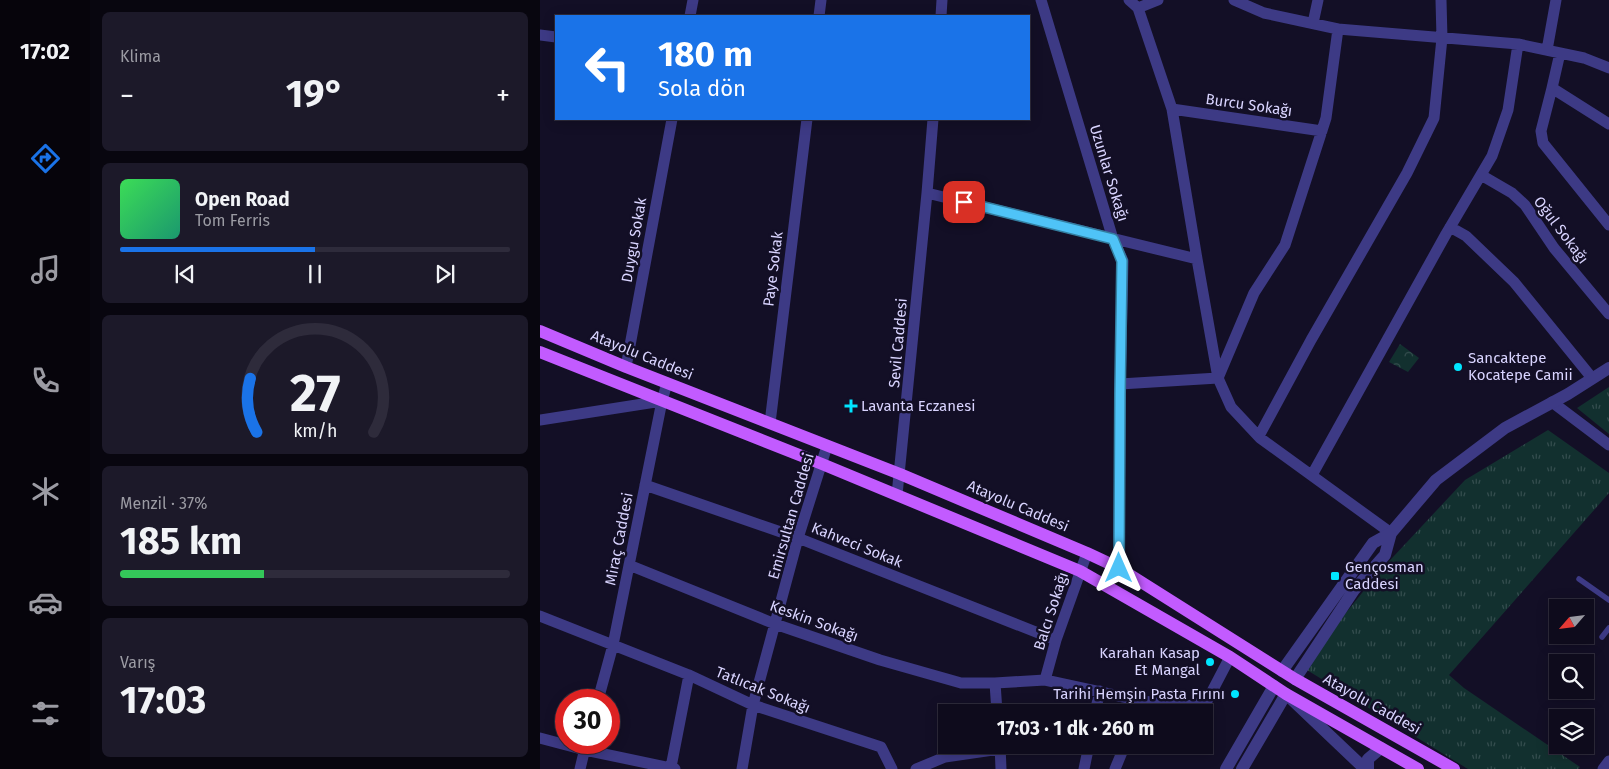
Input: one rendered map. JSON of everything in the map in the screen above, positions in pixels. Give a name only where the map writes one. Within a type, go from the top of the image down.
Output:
[{"type":"main road","name":"Atayolu Caddesi","points":[[540,331],[626,368],[900,474],[1087,552],[1119,568],[1295,679],[1454,769]]},
{"type":"main road","points":[[540,352],[822,464],[1080,571],[1230,657],[1286,694],[1418,769]]},
{"type":"main road","points":[[1274,686],[1282,671]]},
{"type":"main road","points":[[1286,694],[1295,679]]},
{"type":"street","points":[[690,15],[694,0]]},
{"type":"street","points":[[819,15],[821,0]]},
{"type":"street","points":[[941,15],[942,0]]},
{"type":"street","name":"Uzunlar Sokağı","points":[[1041,0],[1113,239],[1122,261],[1119,568]]},
{"type":"street","points":[[1158,0],[1133,4],[1172,109],[1196,259],[1218,378],[1231,408],[1259,436],[1391,533]]},
{"type":"street","points":[[1235,0],[1264,13],[1338,28],[1518,44],[1584,58],[1609,68]]},
{"type":"street","points":[[1313,23],[1318,0]]},
{"type":"street","points":[[1259,436],[1407,173],[1434,118],[1442,38],[1441,0]]},
{"type":"street","points":[[1547,50],[1556,0]]},
{"type":"street","points":[[1218,378],[1254,293],[1285,245],[1326,118],[1338,28]]},
{"type":"street","points":[[540,35],[555,37]]},
{"type":"street","points":[[1312,474],[1450,227],[1492,156],[1508,110],[1518,44]]},
{"type":"street","points":[[1560,53],[1540,131],[1543,142],[1609,225]]},
{"type":"street","points":[[1552,88],[1609,124]]},
{"type":"street","name":"Burcu Sokağı","points":[[1172,109],[1322,131]]},
{"type":"street","name":"Duygu Sokak","points":[[626,368],[672,120]]},
{"type":"street","name":"Paye Sokak","points":[[770,423],[807,120]]},
{"type":"street","name":"Sevil Caddesi","points":[[897,495],[933,120]]},
{"type":"street","name":"Oğul Sokağı","points":[[1481,176],[1512,193],[1525,205],[1554,248],[1609,314]]},
{"type":"street","points":[[927,193],[1196,259]]},
{"type":"street","points":[[1450,227],[1466,236],[1514,282],[1592,378]]},
{"type":"street","points":[[1282,671],[1373,543],[1391,533],[1436,480],[1505,428],[1609,368]]},
{"type":"street","points":[[1120,384],[1218,378]]},
{"type":"street","name":"Miraç Caddesi","points":[[601,689],[613,645],[667,383]]},
{"type":"street","points":[[540,420],[662,401]]},
{"type":"street","points":[[1552,402],[1609,445]]},
{"type":"street","name":"Emirsultan Caddesi","points":[[742,769],[753,705],[798,538],[827,446]]},
{"type":"street","name":"Kahveci Sokak","points":[[645,485],[798,538],[1056,640]]},
{"type":"street","points":[[1295,679],[1354,590],[1385,555],[1391,533]]},
{"type":"street","name":"Balcı Sokağı","points":[[1045,680],[1056,640],[1087,552]]},
{"type":"street","name":"Keskin Sokağı","points":[[629,566],[775,624],[880,660],[961,683],[1045,680],[1142,701],[1188,706],[1207,701],[1230,657]]},
{"type":"street","name":"Tatlıcak Sokağı","points":[[540,616],[689,675],[753,705],[880,747],[892,769]]},
{"type":"street","points":[[618,754],[673,768],[689,675]]},
{"type":"street","points":[[995,683],[996,704]]},
{"type":"street","points":[[1226,769],[1274,686]]},
{"type":"street","points":[[1097,704],[1100,691]]},
{"type":"street","points":[[1242,769],[1286,694],[1367,769]]},
{"type":"street","points":[[540,738],[555,741]]},
{"type":"street","points":[[1367,769],[1368,759],[1381,748]]},
{"type":"street","points":[[580,769],[584,754]]},
{"type":"street","points":[[916,769],[945,757],[962,754]]},
{"type":"street","points":[[1000,754],[1000,769]]},
{"type":"street","points":[[1084,769],[1087,754]]},
{"type":"street","points":[[1115,769],[1121,754]]},
{"type":"street","points":[[1603,769],[1609,761]]},
{"type":"lane","points":[[1579,579],[1609,600]]},
{"type":"lane","points":[[1602,637],[1609,628]]},
{"type":"green space","points":[[1400,344],[1419,358],[1408,372],[1389,362]]},
{"type":"green space","points":[[1609,387],[1609,434],[1577,408]]},
{"type":"green space","points":[[1548,430],[1609,473],[1609,493],[1449,675],[1464,688],[1549,746],[1549,754],[1561,754],[1580,767],[1578,769],[1468,769],[1302,667],[1379,572],[1465,480]]},
{"type":"place","name":"Sancaktepe Kocatepe Camii","points":[[1458,367]]},
{"type":"place","name":"Lavanta Eczanesi","points":[[851,406]]},
{"type":"place","name":"Gençosman Caddesi","points":[[1335,576]]},
{"type":"place","name":"Karahan Kasap Et Mangal","points":[[1210,662]]},
{"type":"place","name":"Tarihi Hemşin Pasta Fırını","points":[[1235,694]]},
{"type":"route","points":[[964,202],[1113,239],[1122,261],[1119,568]]}]
